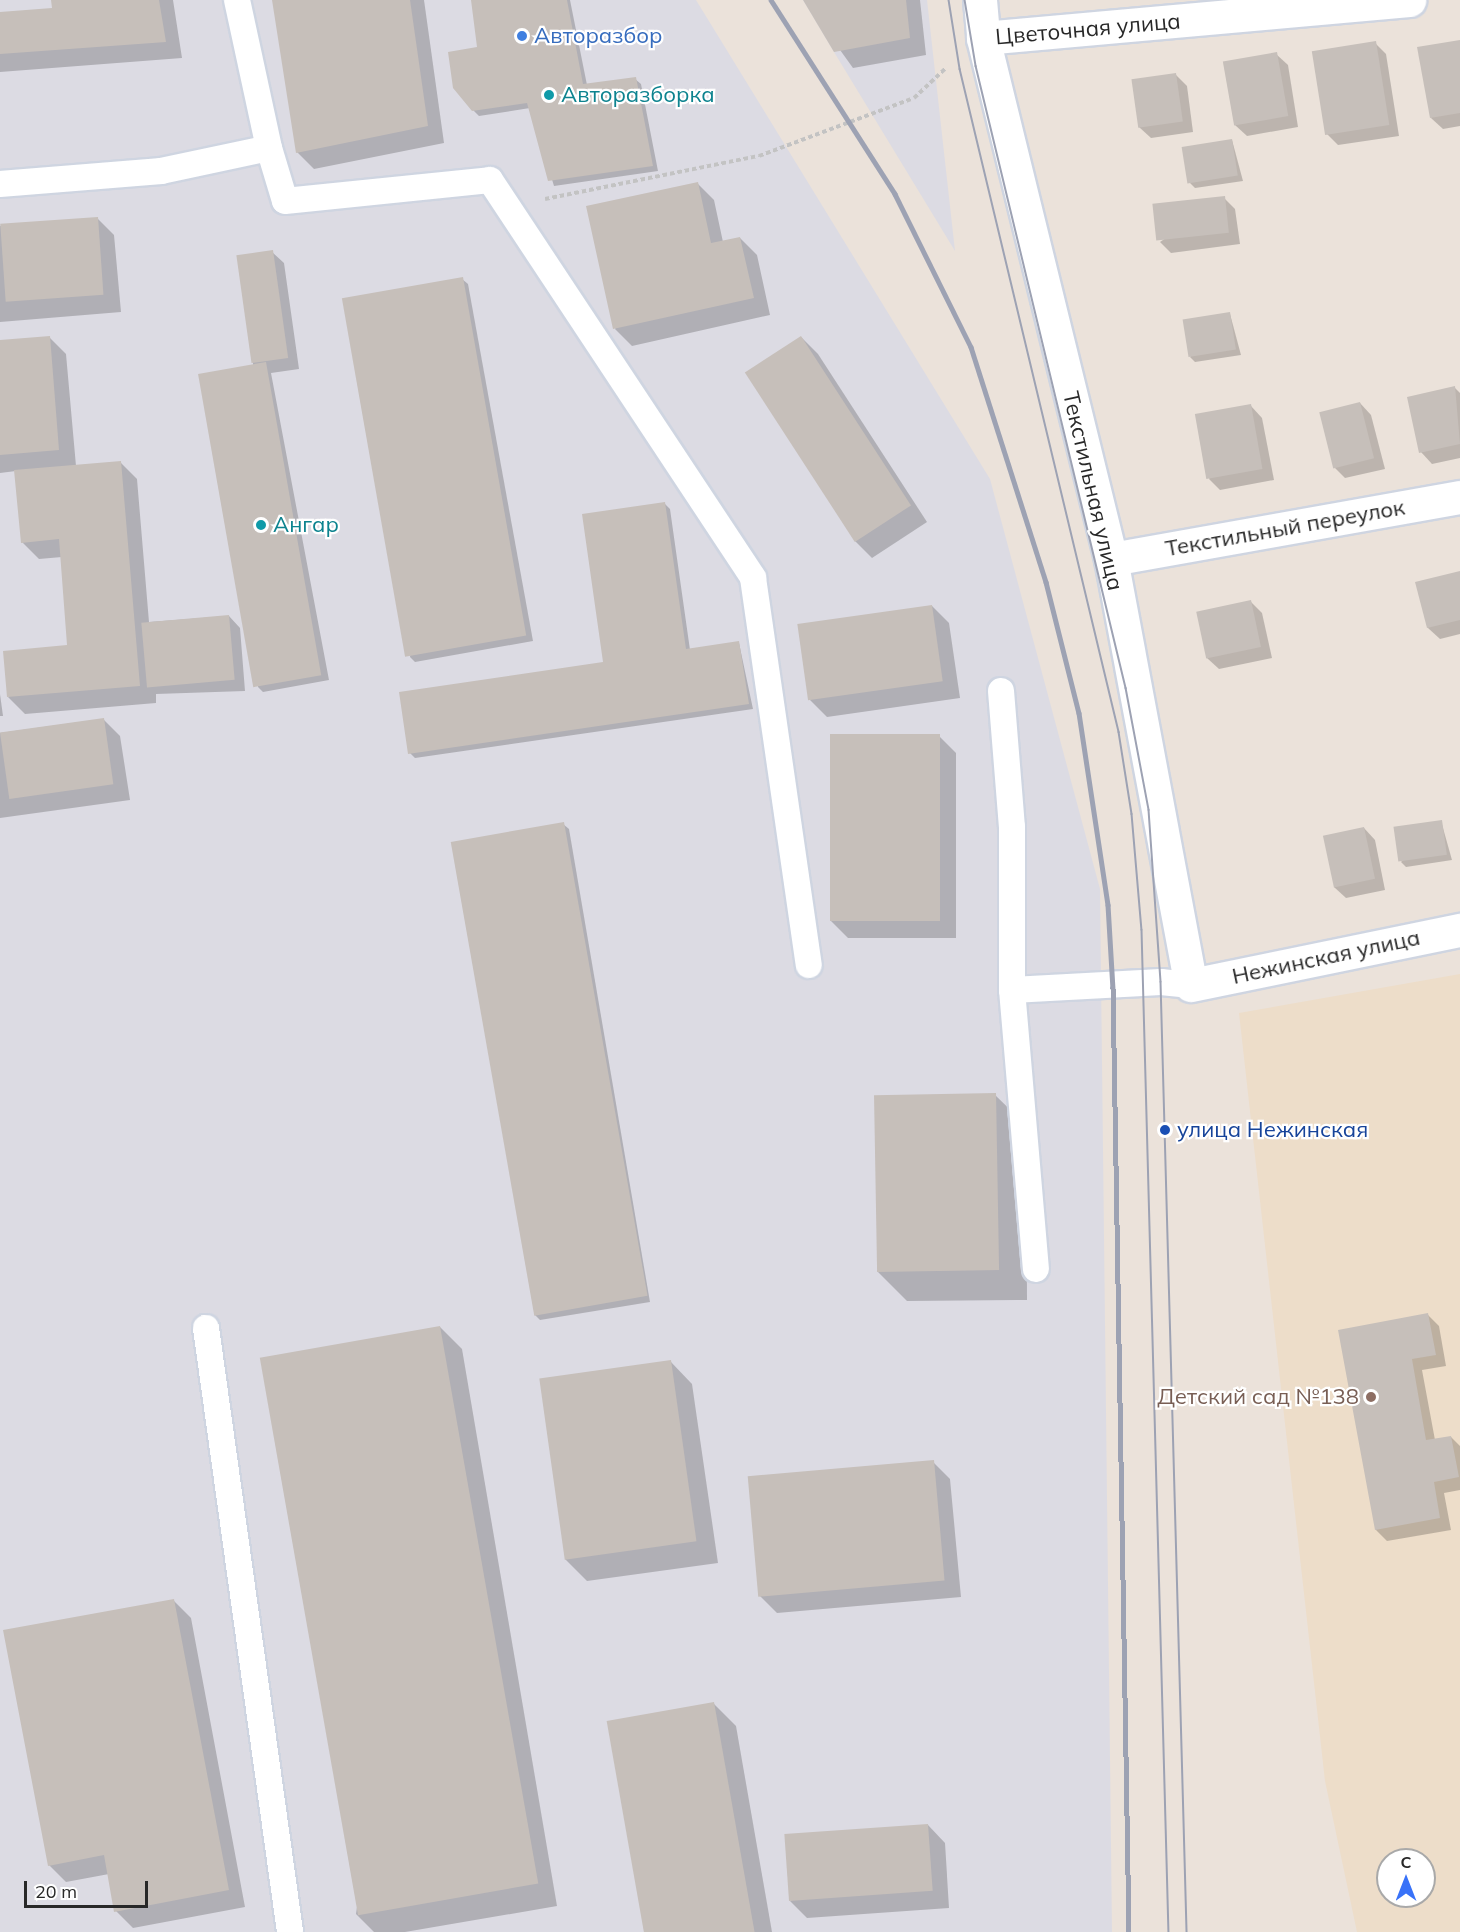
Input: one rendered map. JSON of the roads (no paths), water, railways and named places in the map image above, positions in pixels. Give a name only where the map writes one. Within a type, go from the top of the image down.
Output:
[{"type":"street","name":"Текстильная улица","points":[[980,0],[983,38],[1111,559],[1191,986]]},
{"type":"street","name":"Цветочная улица","points":[[983,38],[1409,0]]},
{"type":"street","name":"Текстильный переулок","points":[[1111,559],[1460,497]]},
{"type":"street","name":"Нежинская улица","points":[[1191,986],[1460,930]]},
{"type":"lane","points":[[237,0],[269,148],[285,201],[490,180],[753,578],[808,965]]},
{"type":"lane","points":[[0,184],[161,171],[269,148]]},
{"type":"lane","points":[[1002,691],[1012,827],[1012,990],[1036,1269]]},
{"type":"lane","points":[[1012,990],[1161,982],[1191,986]]},
{"type":"lane","points":[[206,1328],[290,1932]]},
{"type":"tram line","points":[[949,0],[960,69],[1119,732],[1132,814],[1142,930],[1169,1932]]},
{"type":"tram line","points":[[965,0],[976,66],[1126,688],[1149,810],[1161,982],[1187,1932]]},
{"type":"railway","points":[[771,0],[895,194],[971,347],[1046,582],[1079,713],[1108,905],[1113,988],[1129,1932]]},
{"type":"place","name":"Авторазбор","points":[[522,36]]},
{"type":"place","name":"Авторазборка","points":[[549,95]]},
{"type":"place","name":"Ангар","points":[[261,525]]},
{"type":"place","name":"улица Нежинская","points":[[1165,1130]]},
{"type":"place","name":"Детский сад №138","points":[[1371,1397]]}]
